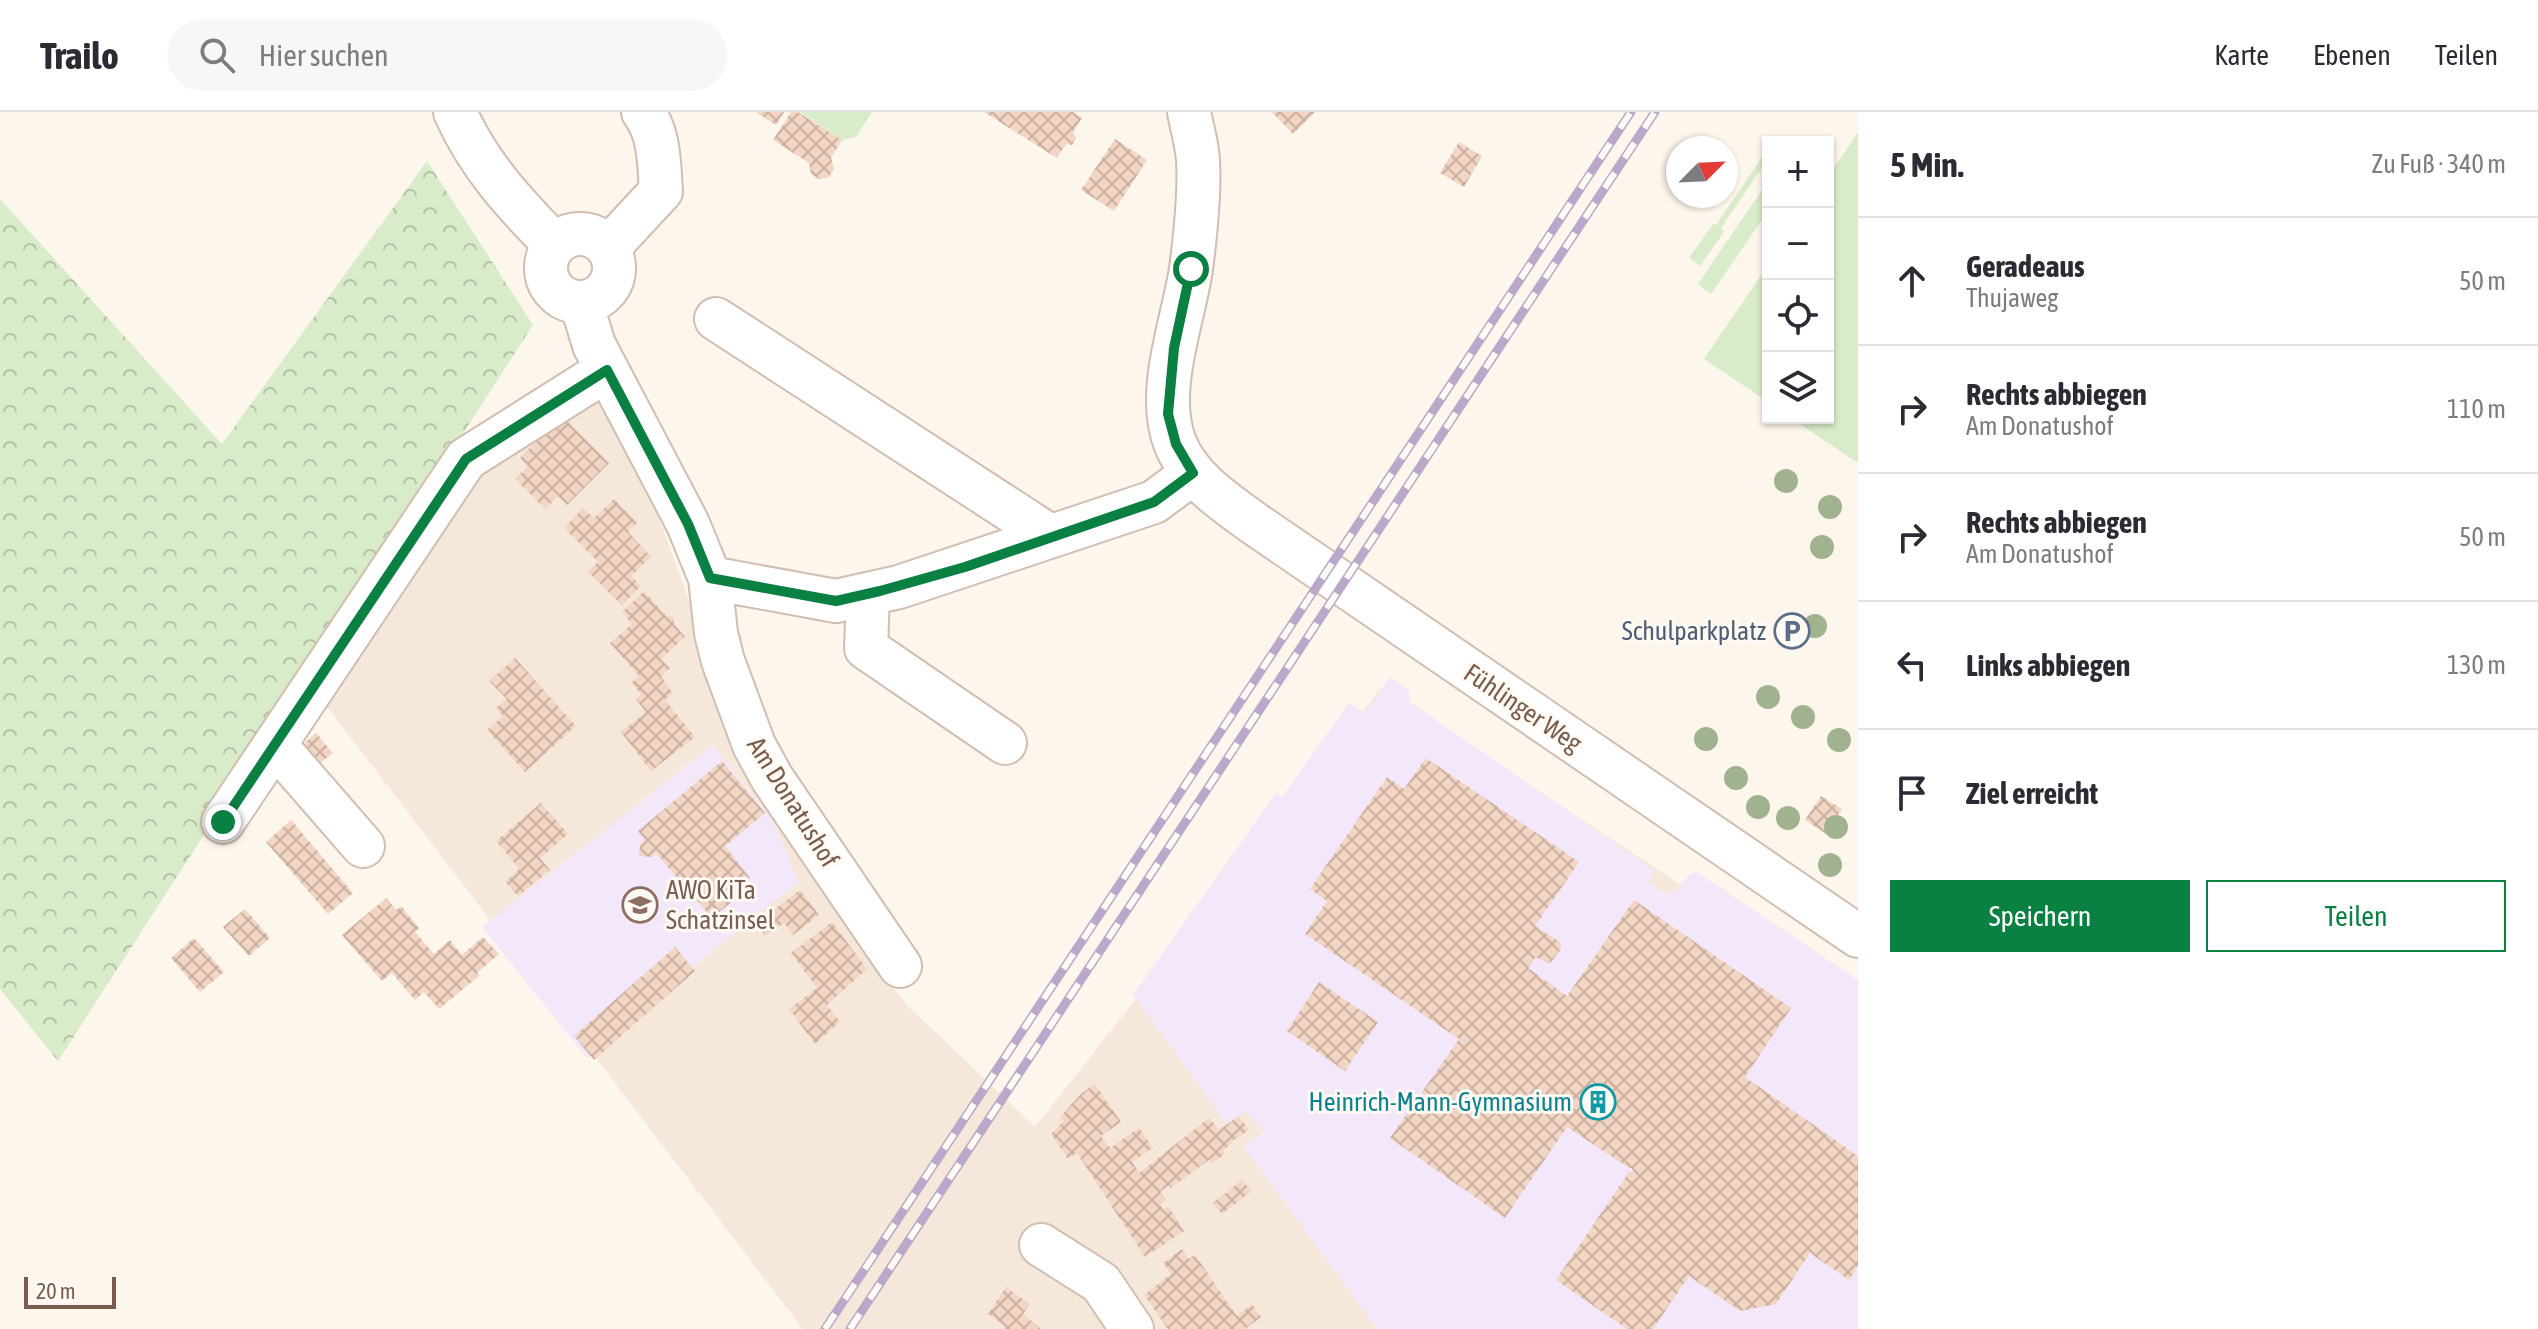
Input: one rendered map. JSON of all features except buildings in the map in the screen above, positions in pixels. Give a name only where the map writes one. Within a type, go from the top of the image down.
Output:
[{"type":"street","points":[[455,112],[468,142],[506,195],[555,245]]},
{"type":"street","points":[[608,248],[661,191],[658,150],[648,118],[643,112]]},
{"type":"street","points":[[710,578],[836,601],[899,587],[965,567],[1154,502],[1193,473],[1176,444],[1168,414],[1174,348],[1191,269],[1195,212],[1198,159],[1189,112]]},
{"type":"street","points":[[582,234],[596,238],[608,248],[613,262],[613,276],[606,289],[595,298],[581,302],[568,299],[557,293],[549,282],[546,269],[548,256],[555,245],[567,236],[582,234]]},
{"type":"street","name":"Am Donatushof","points":[[581,302],[594,345],[688,524],[710,578],[716,633],[723,661],[754,745],[772,778],[900,966]]},
{"type":"street","points":[[716,319],[1050,536]]},
{"type":"street","points":[[223,822],[466,459],[607,370]]},
{"type":"street","name":"Fühlinger Weg","points":[[1193,473],[1255,524],[1858,936]]},
{"type":"street","points":[[868,594],[866,648],[1005,743]]},
{"type":"street","points":[[276,746],[363,846]]},
{"type":"street","points":[[1041,1245],[1101,1283],[1132,1329]]},
{"type":"shaded area","points":[[582,365],[627,448],[662,526],[711,661],[737,756],[858,944],[909,1007],[1035,1127],[1381,688],[1858,1001],[1858,1329],[803,1329],[325,704],[474,469]]},
{"type":"shaded area","points":[[1390,677],[1409,690],[1410,702],[1655,871],[1648,882],[1666,894],[1674,893],[1689,875],[1696,872],[1858,980],[1858,1329],[1377,1329],[1244,1147],[1264,1131],[1246,1111],[1227,1124],[1133,995],[1276,793],[1282,797],[1349,703],[1365,713]]},
{"type":"shaded area","name":"AWO KiTa Schatzinsel","points":[[713,745],[773,821],[799,882],[698,962],[587,1058],[482,927]]},
{"type":"green space","points":[[800,112],[872,112],[856,137],[842,140]]},
{"type":"green space","points":[[1858,132],[1858,463],[1800,424],[1834,424],[1834,168]]},
{"type":"green space","points":[[1762,157],[1762,168],[1738,203],[1738,192]]},
{"type":"green space","points":[[427,161],[533,325],[58,1061],[0,989],[0,199],[222,444]]},
{"type":"green space","points":[[1762,190],[1762,220],[1711,294],[1698,284]]},
{"type":"green space","points":[[1727,208],[1735,208],[1721,228],[1724,232],[1700,266],[1689,258],[1713,224],[1716,225]]},
{"type":"green space","points":[[1762,274],[1762,398],[1704,359]]},
{"type":"railway","points":[[825,1329],[1631,112]]},
{"type":"railway","points":[[850,1329],[1655,112]]},
{"type":"place","name":"Schulparkplatz","points":[[1792,631]]},
{"type":"place","name":"AWO KiTa Schatzinsel","points":[[640,905]]},
{"type":"place","name":"Heinrich-Mann-Gymnasium","points":[[1598,1102]]},
{"type":"route","points":[[223,822],[466,459],[607,370],[688,524],[710,578],[836,601],[899,587],[965,567],[1154,502],[1193,473],[1176,444],[1168,414],[1174,348],[1191,269]]}]
